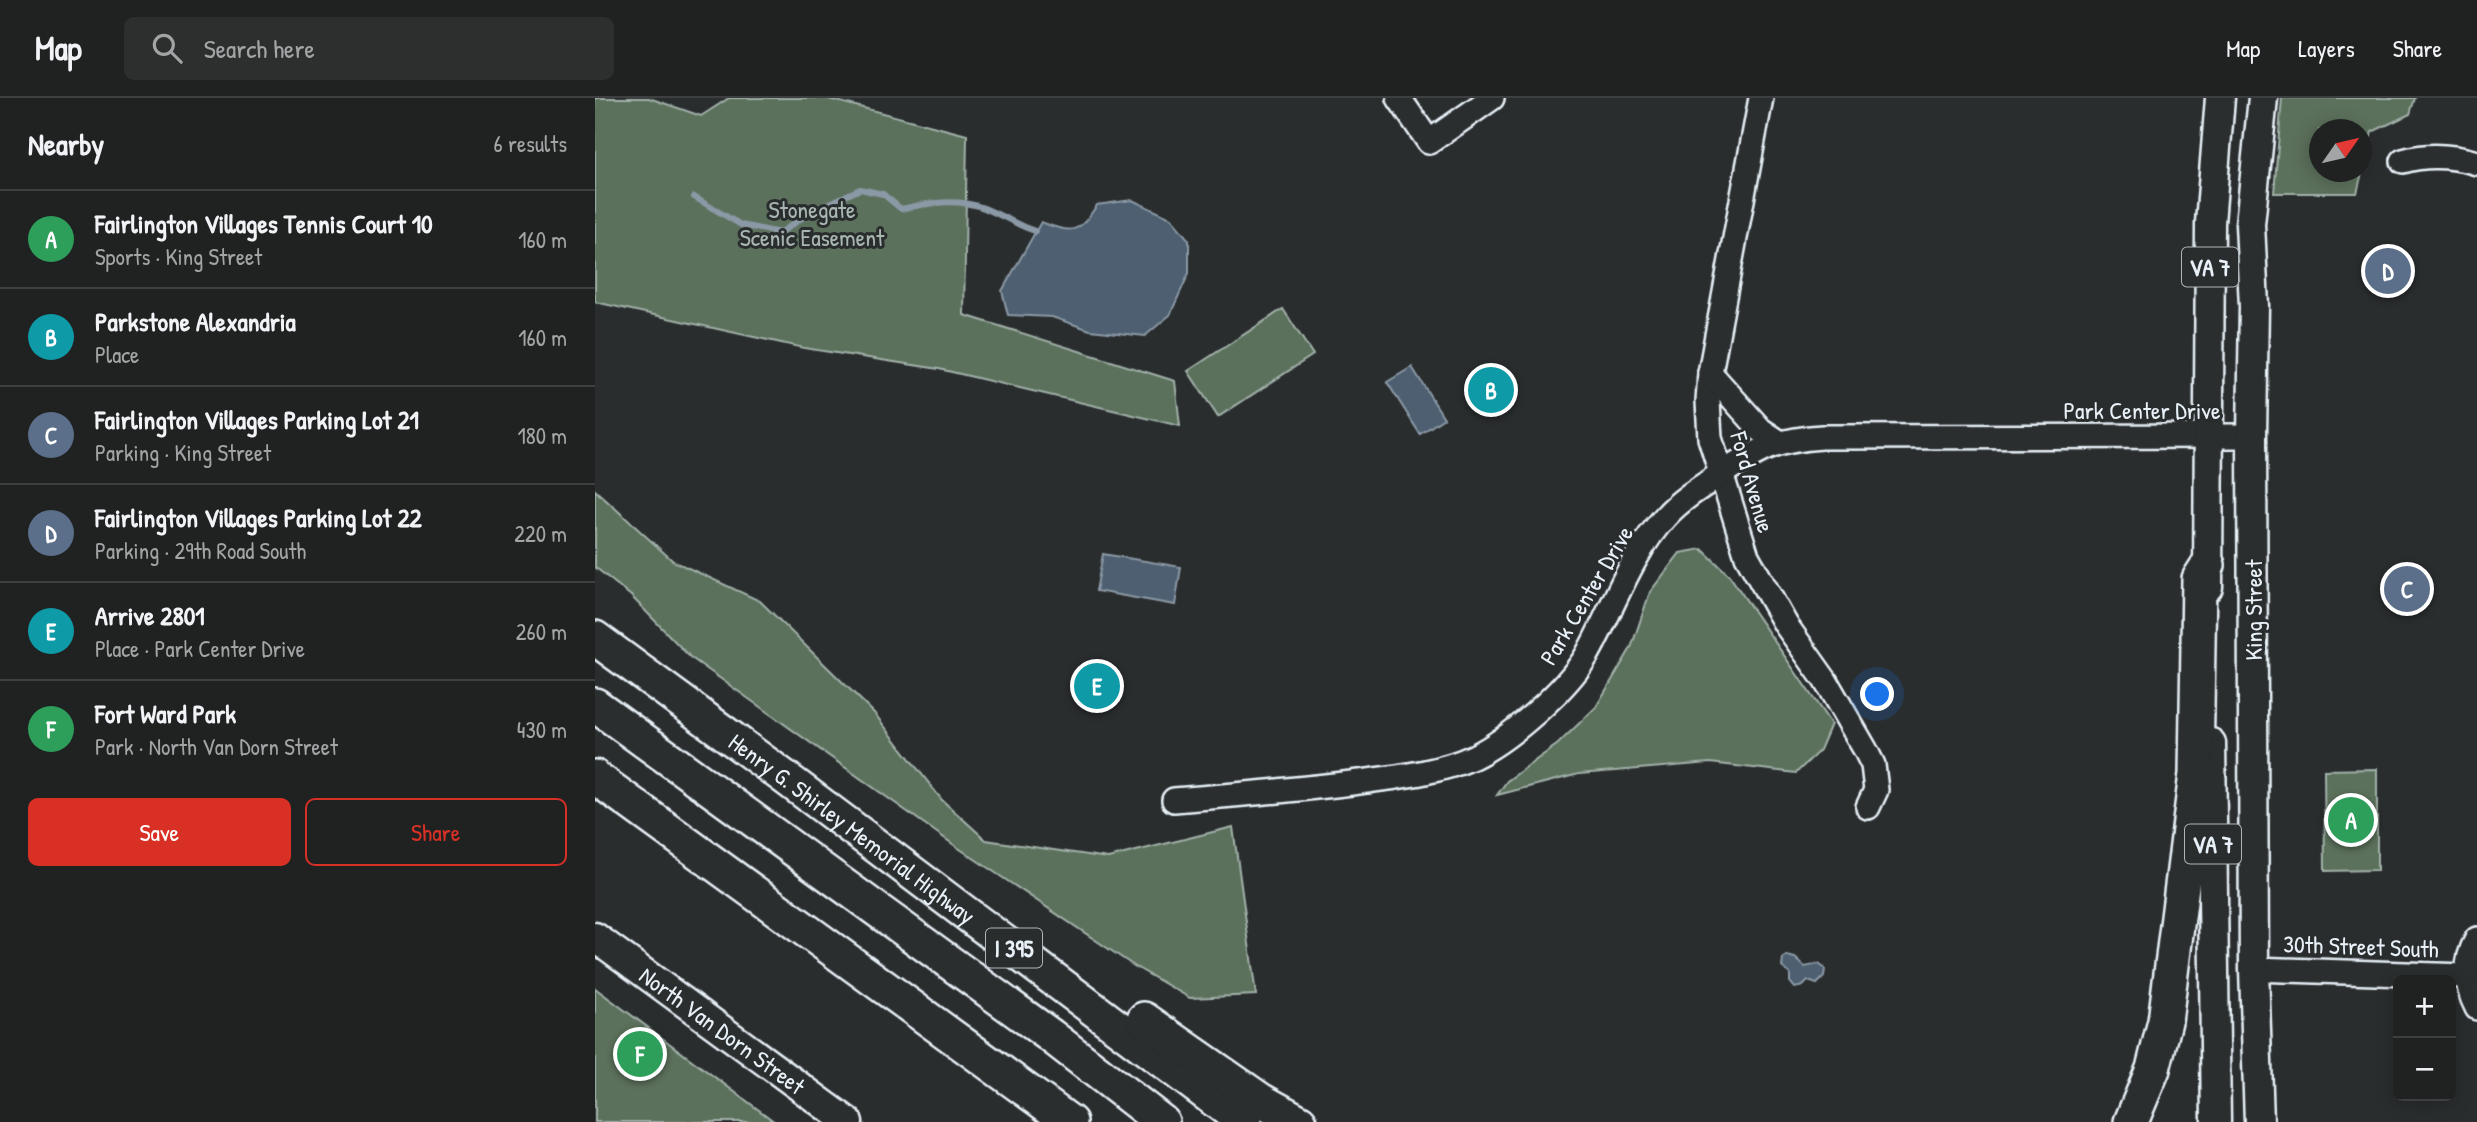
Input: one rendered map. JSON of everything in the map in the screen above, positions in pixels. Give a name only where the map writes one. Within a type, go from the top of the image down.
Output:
[{"type":"highway","points":[[2131,1122],[2153,1069],[2165,1021],[2196,774],[2199,579],[2208,565]]},
{"type":"highway","name":"Henry G. Shirley Memorial Highway","points":[[595,638],[1244,1122]]},
{"type":"highway","points":[[595,705],[1051,1037],[1162,1122]]},
{"type":"highway","points":[[783,776],[946,881],[1262,1101],[1300,1122]]},
{"type":"highway","points":[[595,777],[1070,1122]]},
{"type":"highway","points":[[892,993],[1050,1122]]},
{"type":"main road","name":"King Street","points":[[2216,1122],[2208,565],[2210,223],[2220,98]]},
{"type":"main road","name":"King Street","points":[[2259,1122],[2254,969],[2254,306],[2250,224],[2263,98]]},
{"type":"main road","name":"North Van Dorn Street","points":[[595,937],[848,1122]]},
{"type":"street","points":[[1399,98],[1429,142],[1492,98]]},
{"type":"street","name":"Ford Avenue","points":[[1761,98],[1710,373],[1710,438],[1748,556],[1760,582],[1786,625],[1825,680],[1873,765],[1876,790],[1868,807]]},
{"type":"street","points":[[2403,161],[2413,158],[2451,157],[2477,163]]},
{"type":"street","points":[[1710,373],[1761,430],[1779,442]]},
{"type":"street","name":"Park Center Drive","points":[[1174,800],[1284,791],[1410,775],[1473,758],[1539,710],[1569,679],[1586,656],[1621,582],[1649,538],[1677,504],[1763,448],[1779,442],[1822,437],[2252,436]]},
{"type":"street","points":[[2477,939],[2470,952],[2466,975],[2477,1008]]},
{"type":"street","name":"30th Street South","points":[[2254,969],[2466,975]]},
{"type":"green space","name":"Stonegate Scenic Easement","points":[[595,98],[649,98],[701,116],[729,98],[825,98],[967,135],[964,315],[1175,381],[1180,426],[939,369],[804,348],[595,302]]},
{"type":"green space","points":[[2282,98],[2415,98],[2410,114],[2372,132],[2372,119],[2309,119],[2309,182],[2360,182],[2357,193],[2274,193]]},
{"type":"green space","points":[[1283,309],[1313,355],[1218,417],[1188,371]]},
{"type":"green space","points":[[595,490],[673,561],[760,601],[874,713],[942,800],[986,840],[1108,858],[1233,827],[1256,995],[1190,998],[1134,966],[954,845],[690,657],[631,596],[595,567]]},
{"type":"green space","points":[[1702,549],[1729,575],[1831,724],[1820,750],[1796,773],[1710,763],[1579,774],[1497,795],[1507,781],[1558,744],[1596,707],[1631,648],[1650,592],[1680,553]]},
{"type":"green space","points":[[2377,769],[2377,870],[2325,871],[2324,770]]},
{"type":"green space","points":[[595,988],[775,1122],[595,1122]]},
{"type":"water","points":[[1132,200],[1171,218],[1189,240],[1189,273],[1170,315],[1145,336],[1090,330],[1052,317],[1008,315],[1002,291],[1041,222],[1068,230],[1074,229],[1085,222],[1097,205]]},
{"type":"water","points":[[1412,367],[1444,418],[1420,434],[1387,382]]},
{"type":"water","points":[[1103,554],[1181,567],[1175,605],[1096,591]]},
{"type":"water","points":[[1787,956],[1795,958],[1805,967],[1819,964],[1825,969],[1824,977],[1817,984],[1808,981],[1795,988],[1790,982],[1790,974],[1782,967],[1783,959]]},
{"type":"waterway","points":[[694,197],[741,225],[780,233],[809,213],[860,189],[883,194],[901,209],[943,202],[974,205],[1035,231]]},
{"type":"place","name":"Fairlington Villages Parking Lot 22","points":[[2388,271]]},
{"type":"place","name":"Parkstone Alexandria","points":[[1491,390]]},
{"type":"place","name":"Fairlington Villages Parking Lot 21","points":[[2407,589]]},
{"type":"place","name":"Arrive 2801","points":[[1097,686]]},
{"type":"place","name":"Fairlington Villages Tennis Court 10","points":[[2351,820]]},
{"type":"place","name":"Fort Ward Park","points":[[640,1054]]}]
